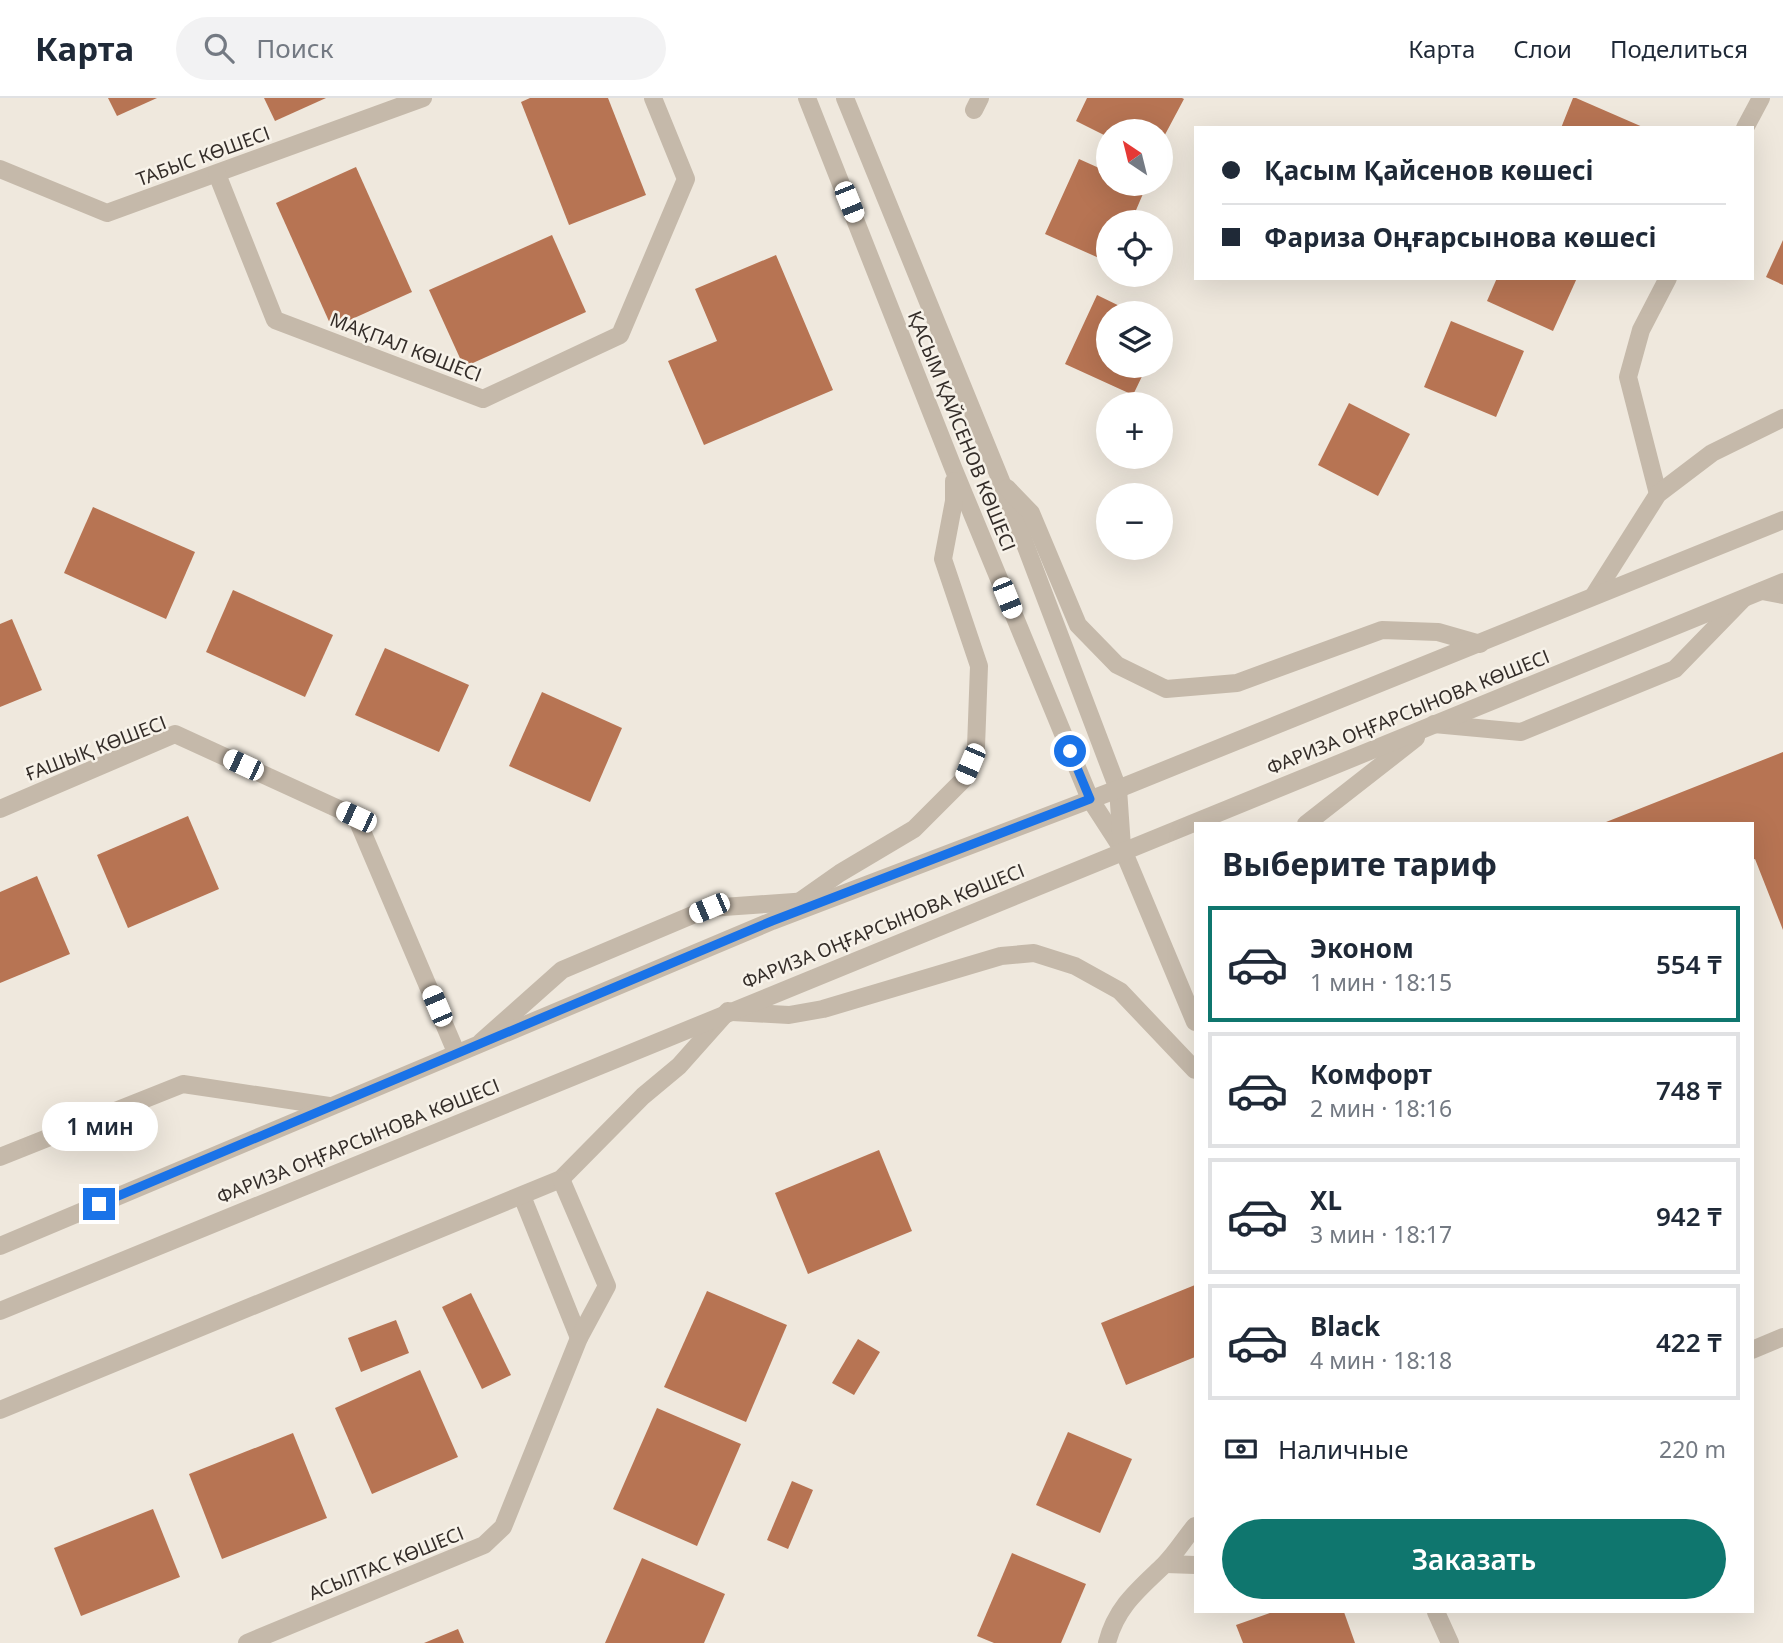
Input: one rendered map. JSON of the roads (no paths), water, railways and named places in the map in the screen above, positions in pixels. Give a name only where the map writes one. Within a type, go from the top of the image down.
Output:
[{"type":"street","name":"ТАБЫС КӨШЕСІ","points":[[0,169],[107,213],[423,98]]},
{"type":"street","name":"МАҚПАЛ КӨШЕСІ","points":[[217,174],[275,320],[484,399],[620,335],[686,179],[653,98]]},
{"type":"street","name":"ҚАСЫМ ҚАЙСЕНОВ КӨШЕСІ","points":[[807,98],[954,470],[1090,799],[1123,850],[1194,1020]]},
{"type":"street","name":"ҚАСЫМ ҚАЙСЕНОВ КӨШЕСІ","points":[[845,98],[1001,481],[1118,789],[1123,850]]},
{"type":"street","points":[[1746,126],[1761,98]]},
{"type":"street","points":[[1658,494],[1628,377],[1641,330],[1667,280]]},
{"type":"street","points":[[1594,595],[1658,494],[1712,453],[1783,418]]},
{"type":"street","points":[[772,921],[840,873],[914,829],[963,780],[976,747],[979,667],[943,559],[954,501],[954,470]]},
{"type":"street","points":[[1001,481],[1031,513],[1078,625],[1116,665],[1166,689],[1237,683],[1382,630],[1438,632],[1480,644]]},
{"type":"street","name":"ФАРИЗА ОҢҒАРСЫНОВА КӨШЕСІ","points":[[0,1246],[772,921],[1118,789],[1783,520]]},
{"type":"street","points":[[1762,591],[1783,575]]},
{"type":"street","name":"ФАРИЗА ОҢҒАРСЫНОВА КӨШЕСІ","points":[[0,1311],[1783,582]]},
{"type":"street","points":[[1762,591],[1783,595]]},
{"type":"street","points":[[1309,822],[1434,724],[1521,732],[1675,669],[1743,598]]},
{"type":"street","name":"ҒАШЫҚ КӨШЕСІ","points":[[0,809],[176,734],[356,817],[456,1052]]},
{"type":"street","points":[[481,1042],[562,970],[709,908],[829,899]]},
{"type":"street","points":[[0,1410],[561,1179],[643,1096],[679,1066],[729,1011],[789,1016],[823,1009],[1001,956],[1034,953],[1075,966],[1120,991],[1194,1069]]},
{"type":"street","points":[[0,1157],[183,1084],[329,1106]]},
{"type":"street","name":"АСЫЛТАС КӨШЕСІ","points":[[247,1643],[273,1638],[484,1545],[503,1527],[579,1338],[607,1286],[561,1179]]},
{"type":"street","points":[[522,1196],[579,1338]]},
{"type":"street","points":[[1754,1349],[1783,1337]]},
{"type":"street","points":[[1107,1643],[1111,1625],[1129,1596],[1166,1564],[1194,1527]]},
{"type":"street","points":[[1166,1564],[1194,1565]]},
{"type":"street","points":[[1436,1613],[1450,1643]]}]
